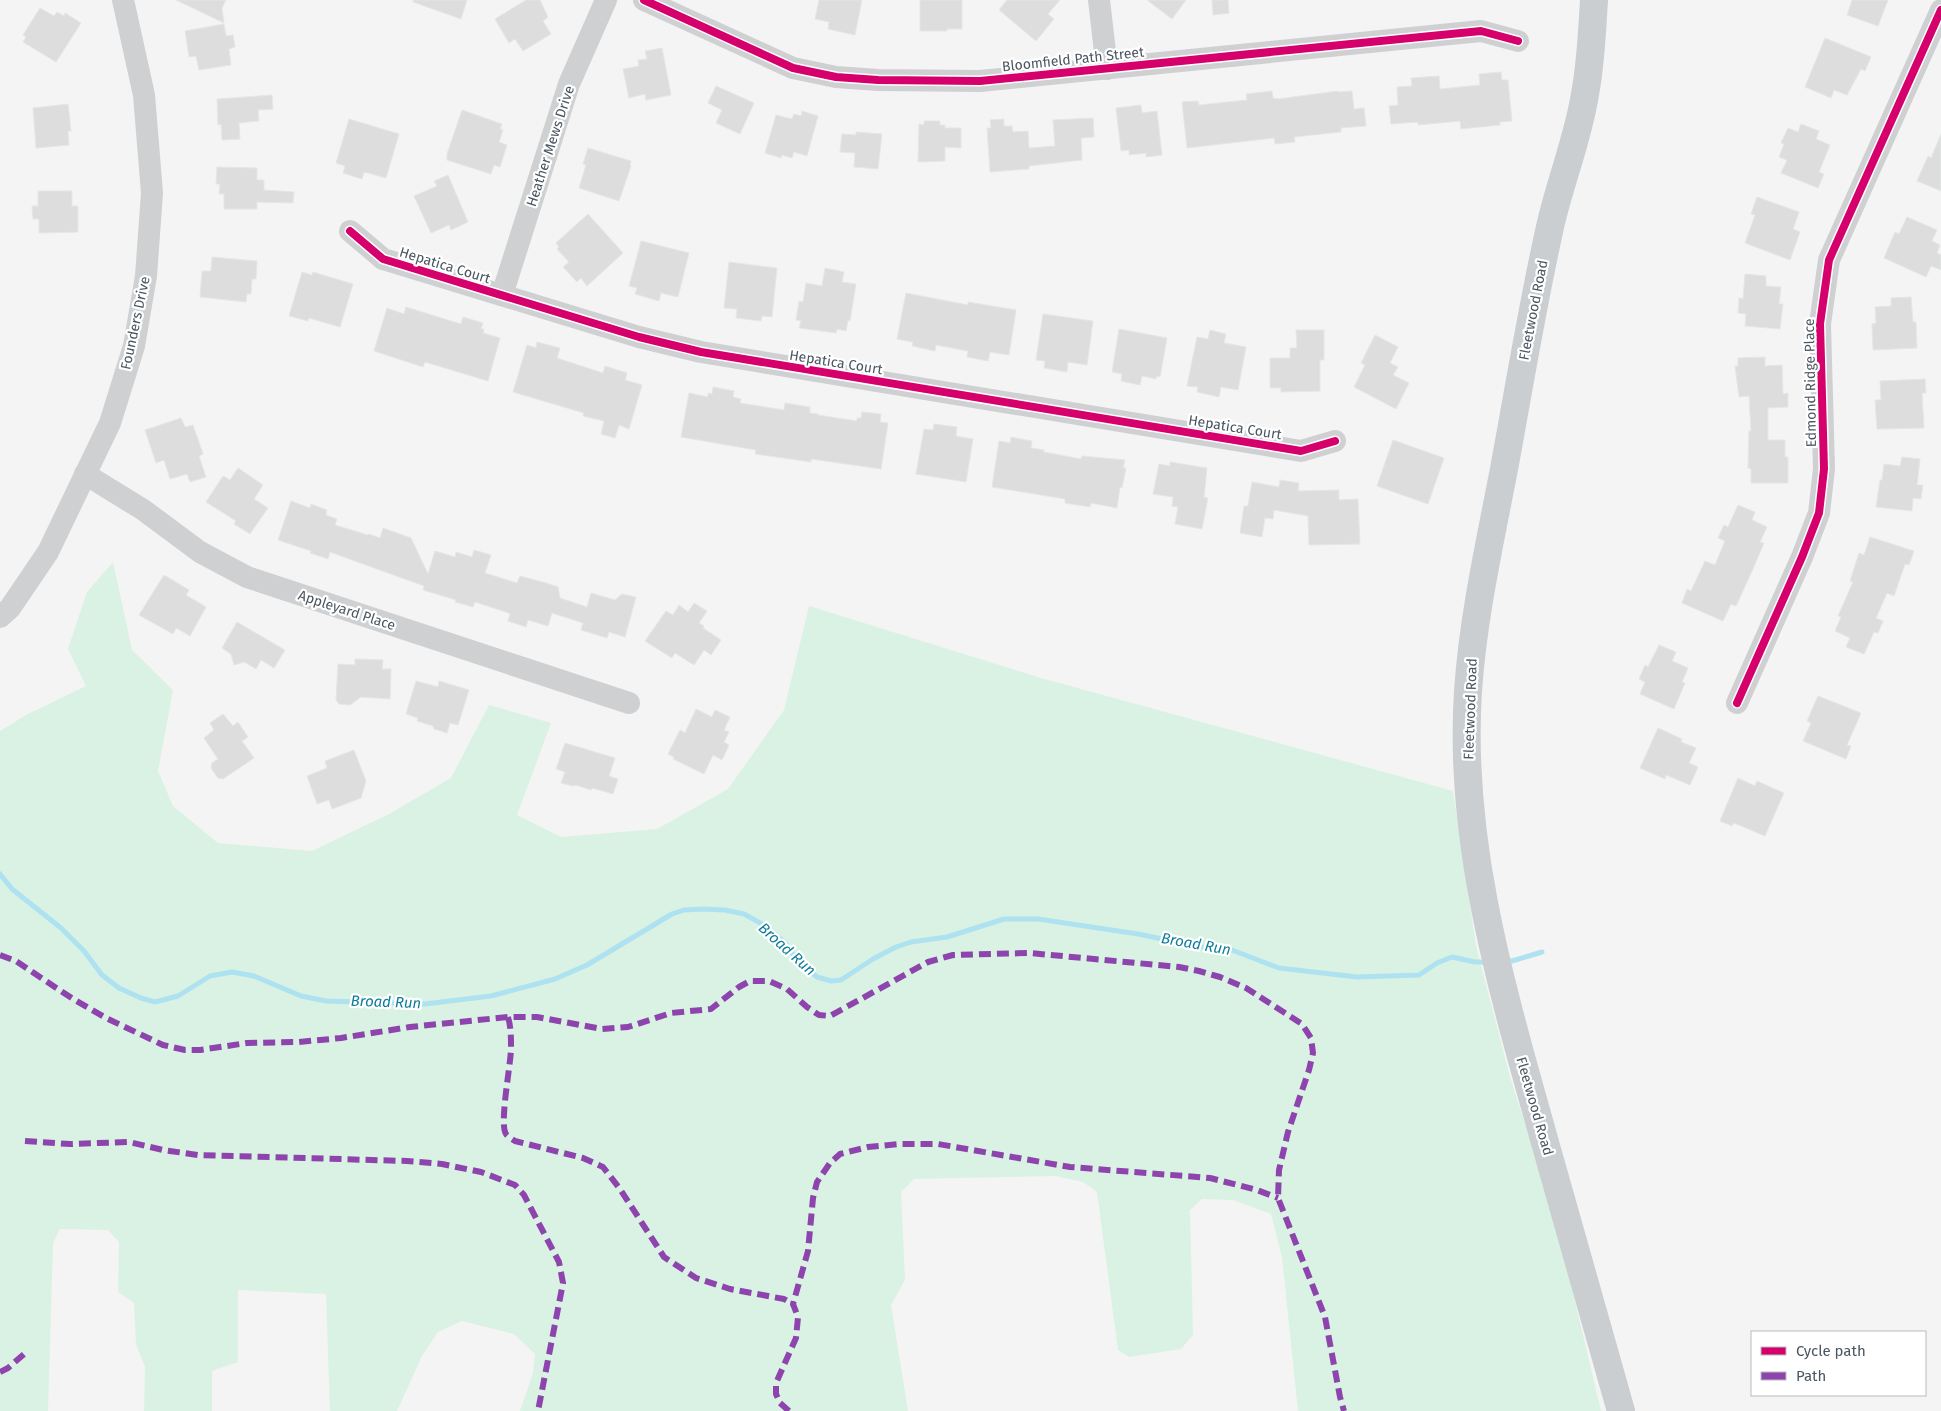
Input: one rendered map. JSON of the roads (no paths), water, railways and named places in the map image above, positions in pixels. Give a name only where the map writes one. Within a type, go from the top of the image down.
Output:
[{"type":"main road","name":"Fleetwood Road","points":[[1594,0],[1585,95],[1551,222],[1535,294],[1483,580],[1468,691],[1467,749],[1472,828],[1478,880],[1497,963],[1520,1055],[1621,1411]]},
{"type":"street","name":"Founders Drive","points":[[0,618],[10,608],[48,552],[110,423],[134,346],[146,276],[152,193],[144,94],[123,0]]},
{"type":"street","name":"Heather Mews Drive","points":[[502,295],[569,84],[606,0]]},
{"type":"street","name":"Bloomfield Path Street","points":[[644,0],[793,68],[836,77],[878,80],[980,81],[1482,31],[1518,41]]},
{"type":"street","points":[[1099,0],[1107,69]]},
{"type":"street","name":"Edmond Ridge Place","points":[[1737,704],[1802,557],[1819,513],[1824,469],[1820,324],[1829,260],[1941,11]]},
{"type":"street","name":"Hepatica Court","points":[[350,232],[383,259],[639,337],[701,352],[1301,451],[1335,441]]},
{"type":"street","name":"Appleyard Place","points":[[85,474],[142,509],[200,552],[248,577],[629,703]]},
{"type":"waterway","name":"Broad Run","points":[[0,874],[12,889],[61,928],[84,951],[102,975],[119,988],[155,1002],[178,996],[210,976],[232,972],[254,976],[301,996],[326,1001],[425,1004],[491,996],[555,979],[587,965],[672,914],[684,910],[703,909],[725,910],[744,914],[764,925],[786,944],[796,959],[817,977],[831,981],[841,980],[873,959],[896,947],[911,942],[947,937],[1004,919],[1038,919],[1138,934],[1201,947],[1232,950],[1279,968],[1357,977],[1419,975],[1437,963],[1452,957],[1475,962],[1488,962]]},
{"type":"waterway","name":"Broad Run","points":[[1504,961],[1512,961],[1542,952]]}]
